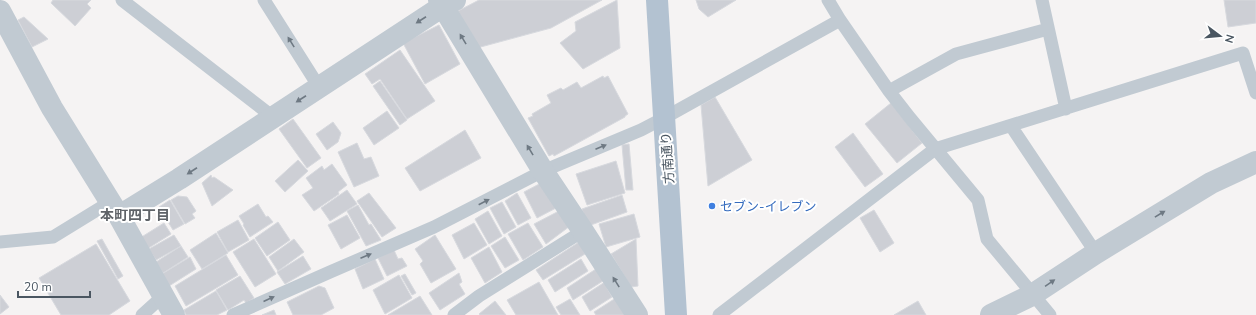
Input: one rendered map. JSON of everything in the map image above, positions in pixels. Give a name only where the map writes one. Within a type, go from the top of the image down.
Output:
[{"type":"main road","name":"方南通り","points":[[657,0],[676,315]]},
{"type":"street","points":[[114,209],[179,179],[445,2],[543,171],[637,315]]},
{"type":"street","points":[[0,11],[52,108],[114,209],[174,315]]},
{"type":"street","points":[[991,315],[1032,295],[1096,253],[1212,183],[1256,162]]},
{"type":"lane","points":[[122,0],[273,117]]},
{"type":"lane","points":[[264,0],[319,87]]},
{"type":"lane","points":[[1042,0],[1066,109]]},
{"type":"lane","points":[[832,1],[840,20],[889,91],[978,200],[986,239],[1050,315]]},
{"type":"lane","points":[[233,315],[434,227],[543,171],[641,130],[840,20]]},
{"type":"lane","points":[[889,91],[956,54],[1048,29]]},
{"type":"lane","points":[[719,315],[936,149],[1243,53],[1256,93]]},
{"type":"lane","points":[[1011,126],[1096,253]]},
{"type":"lane","points":[[0,242],[53,237],[114,209]]},
{"type":"lane","points":[[454,315],[479,296],[583,231]]},
{"type":"lane","points":[[142,315],[163,296]]},
{"type":"building","points":[[53,0],[91,0],[87,4],[91,8],[75,26],[51,3]]},
{"type":"building","points":[[479,0],[602,0],[551,28],[477,48],[458,11]]},
{"type":"building","points":[[617,0],[620,48],[583,69],[560,43],[576,31],[575,22]]},
{"type":"building","points":[[696,0],[736,0],[708,17],[699,9]]},
{"type":"building","points":[[1224,0],[1256,0],[1256,23],[1228,27]]},
{"type":"building","points":[[24,17],[48,39],[32,47],[18,20]]},
{"type":"building","points":[[439,25],[460,64],[425,84],[403,43]]},
{"type":"building","points":[[400,50],[435,101],[407,119],[380,79],[372,84],[365,74]]},
{"type":"building","points":[[603,76],[604,78],[608,76],[628,114],[554,156],[553,154],[549,156],[528,118],[551,103],[547,95],[561,88],[563,90],[577,82],[581,88]]},
{"type":"building","points":[[380,81],[407,120],[400,125],[373,86]]},
{"type":"building","points":[[715,97],[752,160],[708,186],[701,105]]},
{"type":"building","points":[[891,103],[922,143],[897,163],[865,124]]},
{"type":"building","points":[[387,111],[399,128],[374,145],[363,128]]},
{"type":"building","points":[[293,119],[321,158],[307,168],[279,129]]},
{"type":"building","points":[[333,122],[341,133],[338,142],[327,150],[316,134]]},
{"type":"building","points":[[465,130],[481,158],[420,191],[405,168]]},
{"type":"building","points":[[853,133],[883,174],[865,187],[835,147]]},
{"type":"building","points":[[357,143],[364,159],[371,157],[379,176],[354,187],[338,152]]},
{"type":"building","points":[[629,144],[633,190],[626,190],[622,145]]},
{"type":"building","points":[[298,160],[308,171],[285,192],[275,181]]},
{"type":"building","points":[[616,161],[625,193],[587,205],[576,174]]},
{"type":"building","points":[[332,164],[347,185],[338,192],[339,194],[314,211],[302,195],[313,188],[306,178],[322,166],[324,170]]},
{"type":"building","points":[[211,175],[212,178],[214,177],[233,190],[212,206],[202,183]]},
{"type":"building","points":[[543,182],[556,208],[537,218],[524,192]]},
{"type":"building","points":[[347,190],[357,204],[330,221],[321,208]]},
{"type":"building","points":[[369,193],[396,228],[382,237],[357,201]]},
{"type":"building","points":[[517,193],[531,218],[518,225],[505,201]]},
{"type":"building","points":[[622,195],[627,212],[588,226],[582,209]]},
{"type":"building","points":[[178,196],[187,197],[196,211],[192,214],[195,218],[185,224],[171,200]]},
{"type":"building","points":[[170,200],[184,224],[173,230],[159,207]]},
{"type":"building","points":[[502,202],[516,227],[504,234],[490,208]]},
{"type":"building","points":[[258,204],[266,217],[268,216],[273,222],[250,237],[239,216]]},
{"type":"building","points":[[358,205],[369,225],[371,224],[381,240],[366,246],[347,211]]},
{"type":"building","points":[[874,210],[894,243],[880,252],[860,218]]},
{"type":"building","points":[[488,211],[502,236],[489,244],[475,219]]},
{"type":"building","points":[[559,211],[570,226],[546,244],[534,224]]},
{"type":"building","points":[[634,214],[640,237],[606,247],[599,224]]},
{"type":"building","points":[[347,215],[360,238],[341,249],[328,225]]},
{"type":"building","points":[[238,220],[249,240],[228,252],[217,232]]},
{"type":"building","points":[[278,222],[290,240],[267,256],[255,238]]},
{"type":"building","points":[[164,223],[171,234],[147,249],[140,238]]},
{"type":"building","points":[[474,223],[487,245],[464,259],[452,235]]},
{"type":"building","points":[[528,223],[543,247],[523,260],[508,234]]},
{"type":"building","points":[[216,233],[228,253],[202,269],[190,250]]},
{"type":"building","points":[[174,235],[181,246],[156,260],[149,249]]},
{"type":"building","points":[[435,235],[456,269],[431,283],[420,264],[423,261],[415,249]]},
{"type":"building","points":[[505,237],[519,260],[505,268],[491,246]]},
{"type":"building","points":[[102,239],[123,276],[118,279],[97,241]]},
{"type":"building","points":[[254,239],[276,274],[255,287],[233,252]]},
{"type":"building","points":[[294,239],[304,252],[278,271],[269,257]]},
{"type":"building","points":[[636,239],[638,286],[631,287],[611,254]]},
{"type":"building","points":[[579,242],[585,254],[543,280],[536,270]]},
{"type":"building","points":[[96,244],[130,301],[109,315],[61,315],[39,278]]},
{"type":"building","points":[[181,246],[188,257],[163,273],[156,262]]},
{"type":"building","points":[[489,247],[502,272],[485,283],[471,258]]},
{"type":"building","points":[[394,250],[398,259],[402,258],[407,266],[387,276],[378,258]]},
{"type":"building","points":[[226,255],[238,275],[186,306],[175,286]]},
{"type":"building","points":[[303,256],[311,269],[285,284],[277,272]]},
{"type":"building","points":[[190,257],[196,269],[169,286],[162,274]]},
{"type":"building","points":[[375,259],[384,279],[363,289],[355,269]]},
{"type":"building","points":[[581,259],[588,271],[555,292],[548,280]]},
{"type":"building","points":[[599,267],[606,279],[573,300],[567,288]]},
{"type":"building","points":[[459,273],[462,282],[459,284],[465,294],[440,310],[429,293]]},
{"type":"building","points":[[405,274],[416,293],[412,295],[401,276]]},
{"type":"building","points":[[399,275],[412,298],[385,314],[373,290]]},
{"type":"building","points":[[240,276],[254,298],[246,303],[244,300],[228,310],[216,290]]},
{"type":"building","points":[[608,280],[607,288],[612,297],[590,311],[582,297]]},
{"type":"building","points":[[539,282],[558,315],[516,315],[507,300]]},
{"type":"building","points":[[319,286],[325,288],[334,308],[321,315],[293,315],[287,302]]},
{"type":"building","points":[[216,291],[227,310],[217,315],[186,315],[184,310]]},
{"type":"building","points":[[0,295],[9,307],[0,314]]},
{"type":"building","points":[[420,296],[432,315],[388,315]]},
{"type":"building","points":[[619,296],[631,315],[596,315],[594,312]]},
{"type":"building","points":[[570,299],[580,315],[561,315],[556,307]]},
{"type":"building","points":[[495,301],[506,315],[479,314]]},
{"type":"building","points":[[918,301],[926,315],[894,315]]},
{"type":"building","points":[[274,310],[276,315],[262,315]]},
{"type":"place","name":"セブン-イレブン","points":[[712,206]]},
{"type":"district","name":"本町四丁目","points":[[135,215]]}]
